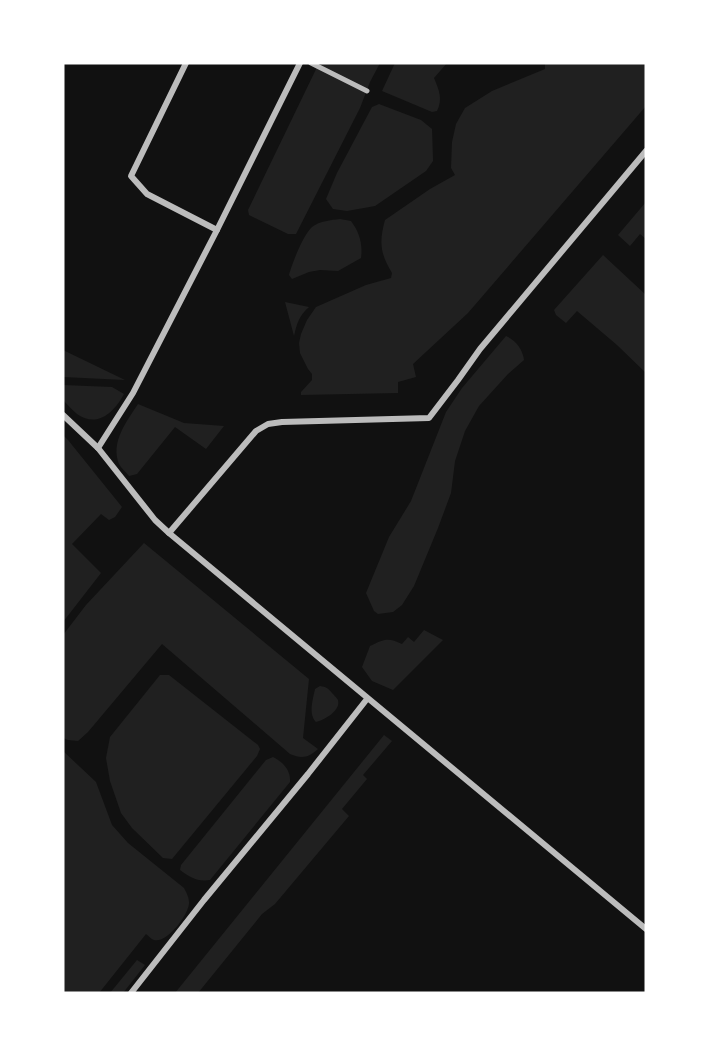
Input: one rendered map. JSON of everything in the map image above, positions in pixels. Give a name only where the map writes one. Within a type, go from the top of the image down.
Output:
[{"type":"street","points":[[186,63],[131,176],[147,194],[217,230]]},
{"type":"street","points":[[98,448],[134,393],[300,63]]},
{"type":"street","points":[[311,63],[367,91]]},
{"type":"street","points":[[169,533],[256,431],[268,424],[429,418],[480,348],[646,152]]},
{"type":"street","points":[[63,415],[98,448],[155,520],[169,533],[646,929]]},
{"type":"street","points":[[131,993],[367,699]]},
{"type":"shaded area","points":[[319,63],[380,63],[360,108],[296,234],[288,234],[249,215],[248,210]]},
{"type":"shaded area","points":[[395,63],[447,63],[434,78],[440,98],[437,111],[432,112],[382,91]]},
{"type":"shaded area","points":[[545,63],[646,63],[646,106],[468,313],[413,364],[416,377],[398,382],[398,393],[301,395],[312,380],[312,374],[300,353],[299,343],[307,320],[316,307],[366,285],[391,278],[392,273],[382,247],[385,220],[455,175],[451,168],[452,142],[456,124],[465,108],[492,91],[545,69]]},
{"type":"shaded area","points":[[379,104],[421,120],[432,129],[433,161],[426,171],[375,206],[347,211],[333,209],[326,199],[337,173],[372,107]]},
{"type":"shaded area","points":[[646,202],[646,239],[640,234],[630,246],[618,235]]},
{"type":"shaded area","points":[[340,219],[351,221],[356,229],[361,243],[361,258],[338,271],[320,270],[292,279],[289,275],[290,270],[305,236],[312,227],[318,223]]},
{"type":"shaded area","points":[[603,255],[646,295],[646,373],[577,311],[566,323],[556,315],[554,310]]},
{"type":"shaded area","points":[[285,302],[309,307],[299,320],[294,336]]},
{"type":"shaded area","points":[[506,336],[518,346],[524,360],[479,406],[465,431],[455,461],[451,493],[414,586],[402,605],[393,612],[378,614],[374,611],[366,593],[389,537],[411,501],[446,412],[462,388]]},
{"type":"shaded area","points":[[63,350],[125,380],[63,377]]},
{"type":"shaded area","points":[[63,385],[112,387],[124,394],[111,412],[92,420],[77,414],[63,400]]},
{"type":"shaded area","points":[[138,404],[184,423],[224,426],[206,449],[175,427],[137,474],[129,476],[119,464],[118,440]]},
{"type":"shaded area","points":[[63,435],[122,507],[115,517],[109,520],[101,514],[72,544],[101,573],[63,622]]},
{"type":"shaded area","points":[[144,543],[309,679],[303,738],[318,749],[305,757],[290,754],[162,644],[88,732],[78,741],[63,738],[63,635],[86,605]]},
{"type":"shaded area","points":[[424,630],[443,640],[393,690],[372,681],[362,667],[370,646],[386,640],[402,644],[408,637],[414,642]]},
{"type":"shaded area","points":[[160,675],[169,675],[258,745],[260,749],[257,756],[172,859],[163,858],[132,828],[121,813],[110,781],[106,758],[110,737]]},
{"type":"shaded area","points":[[320,686],[329,690],[337,699],[338,704],[331,714],[316,722],[312,715],[312,706],[315,689]]},
{"type":"shaded area","points":[[384,735],[392,741],[363,775],[367,779],[342,809],[349,816],[275,904],[262,914],[198,993],[175,993]]},
{"type":"shaded area","points":[[63,751],[96,782],[112,825],[128,843],[184,888],[189,900],[186,913],[177,927],[159,940],[153,940],[146,934],[99,993],[63,993]]},
{"type":"shaded area","points":[[273,757],[286,767],[290,782],[210,880],[197,880],[180,870],[181,865],[266,760]]},
{"type":"shaded area","points":[[137,960],[145,965],[123,993],[110,993]]}]
